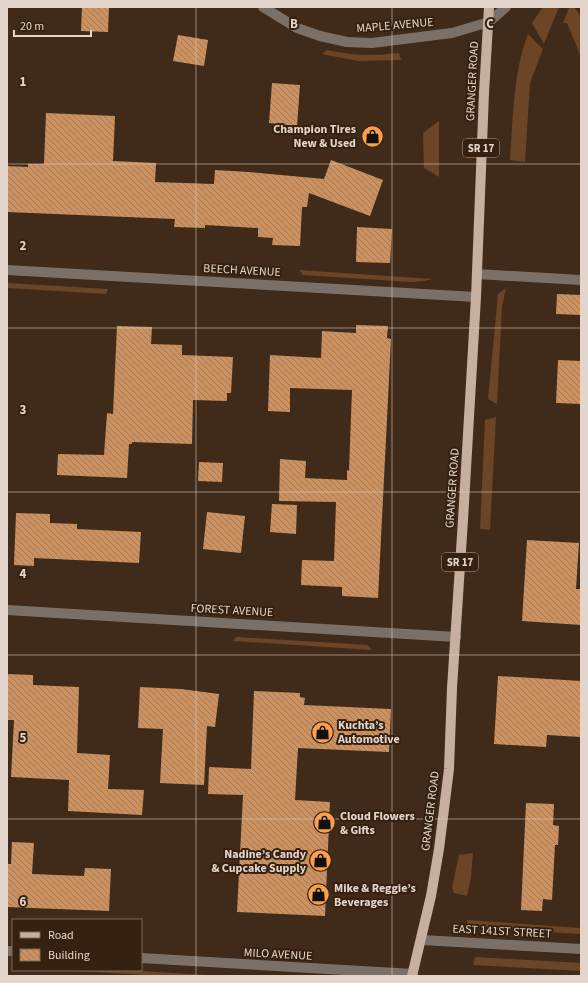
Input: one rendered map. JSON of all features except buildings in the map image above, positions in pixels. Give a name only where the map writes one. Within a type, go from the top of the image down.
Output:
[{"type":"main road","name":"SR 17","points":[[489,7],[489,22]]},
{"type":"main road","name":"GRANGER ROAD","points":[[412,975],[422,940],[439,853],[448,780],[452,688],[476,297],[484,93],[489,22]]},
{"type":"street","name":"MAPLE AVENUE","points":[[263,7],[297,28],[320,36],[347,42],[385,42],[452,33],[489,22]]},
{"type":"street","points":[[489,22],[506,7]]},
{"type":"street","name":"BEECH AVENUE","points":[[7,270],[476,297]]},
{"type":"street","points":[[477,274],[581,280]]},
{"type":"street","name":"FOREST AVENUE","points":[[7,610],[456,637]]},
{"type":"street","name":"EAST 141ST STREET","points":[[422,940],[581,949]]},
{"type":"street","name":"MILO AVENUE","points":[[142,958],[412,975]]},
{"type":"shaded area","points":[[543,7],[559,7],[544,44],[532,23]]},
{"type":"shaded area","points":[[569,8],[575,8],[581,17],[581,57],[567,23],[563,23]]},
{"type":"shaded area","points":[[528,34],[543,49],[530,83],[525,162],[510,160],[513,112],[519,64]]},
{"type":"shaded area","points":[[327,50],[363,55],[399,53],[401,60],[358,61],[322,54]]},
{"type":"shaded area","points":[[439,121],[439,177],[424,168],[423,133]]},
{"type":"shaded area","points":[[299,270],[432,279],[412,282],[302,275]]},
{"type":"shaded area","points":[[7,283],[108,289],[106,294],[7,288]]},
{"type":"shaded area","points":[[506,288],[502,307],[497,404],[488,399],[498,294]]},
{"type":"shaded area","points":[[496,417],[490,530],[480,529],[485,420]]},
{"type":"shaded area","points":[[236,637],[368,645],[372,650],[233,641]]},
{"type":"shaded area","points":[[473,853],[471,877],[467,896],[454,893],[452,888],[459,855]]},
{"type":"shaded area","points":[[467,920],[581,928],[581,934],[475,928],[467,927]]},
{"type":"shaded area","points":[[475,957],[581,963],[581,971],[473,965]]},
{"type":"shaded area","points":[[76,971],[141,971],[224,976],[160,976]]},
{"type":"place","name":"Champion Tires New & Used","points":[[372,136]]},
{"type":"place","name":"Kuchta’s Automotive","points":[[323,732]]},
{"type":"place","name":"Cloud Flowers & Gifts","points":[[324,823]]},
{"type":"place","name":"Nadine’s Candy & Cupcake Supply","points":[[321,861]]},
{"type":"place","name":"Mike & Reggie’s Beverages","points":[[319,895]]}]
